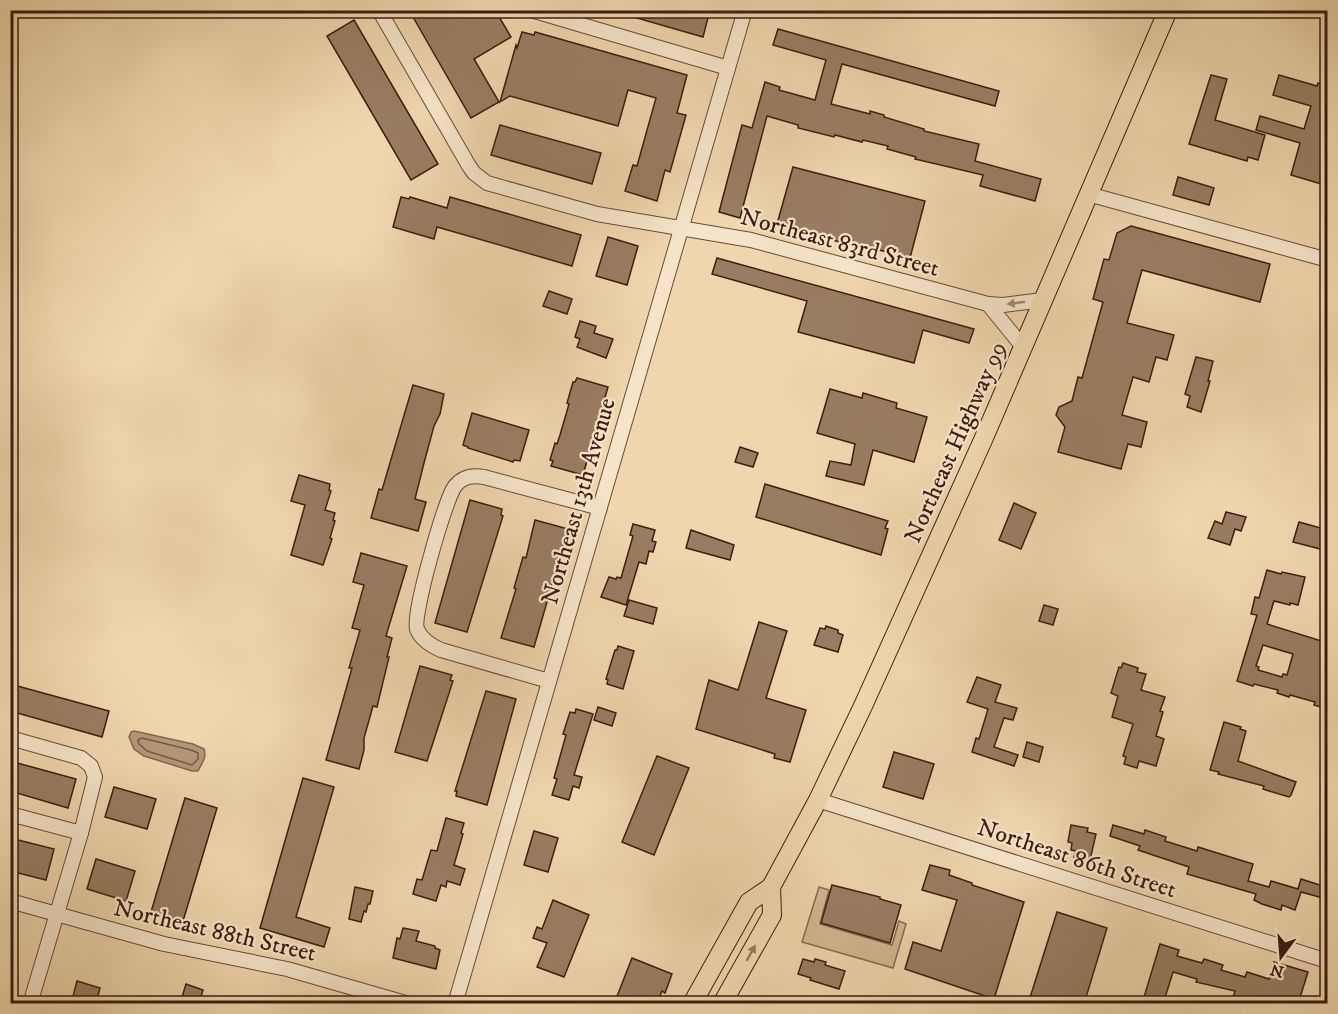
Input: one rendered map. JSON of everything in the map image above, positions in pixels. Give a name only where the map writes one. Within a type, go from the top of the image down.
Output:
[{"type":"main road","name":"Northeast Highway 99","points":[[692,1004],[749,902],[771,887],[818,800],[902,623],[1168,10]]},
{"type":"main road","name":"Northeast Highway 99","points":[[722,1004],[772,915],[771,887]]},
{"type":"street","name":"Northeast 83rd Street","points":[[379,10],[469,166],[480,179],[487,183],[597,214],[751,240],[988,304],[1003,305],[1043,300]]},
{"type":"street","points":[[531,10],[728,68]]},
{"type":"street","name":"Northeast 13th Avenue","points":[[455,1004],[745,10]]},
{"type":"street","points":[[1088,194],[1328,260]]},
{"type":"street","points":[[988,304],[1023,347]]},
{"type":"street","points":[[549,681],[441,650],[430,645],[416,626],[417,608],[450,494],[456,484],[464,478],[475,476],[600,508]]},
{"type":"street","points":[[10,738],[81,758],[91,766],[94,782],[30,1004]]},
{"type":"street","name":"Northeast 86th Street","points":[[818,800],[1326,959]]},
{"type":"street","points":[[10,814],[81,833]]},
{"type":"street","name":"Northeast 88th Street","points":[[10,901],[165,944],[287,969],[409,1004]]},
{"type":"shaded area","points":[[819,887],[829,890],[820,924],[892,945],[899,921],[906,924],[893,968],[802,942]]},
{"type":"water","points":[[134,731],[193,744],[204,749],[204,757],[198,771],[144,756],[134,749],[129,737]]},
{"type":"building","points":[[409,10],[495,10],[511,37],[474,59],[499,102],[471,118]]},
{"type":"building","points":[[624,10],[710,10],[703,37],[623,14]]},
{"type":"building","points":[[354,20],[438,164],[411,180],[327,36]]},
{"type":"building","points":[[778,29],[999,91],[995,106],[842,64],[831,104],[870,114],[870,111],[924,129],[924,131],[979,144],[975,161],[1041,179],[1035,201],[980,186],[983,175],[915,159],[916,157],[887,149],[888,146],[798,128],[798,125],[767,116],[740,218],[719,212],[742,125],[752,128],[765,82],[780,87],[779,90],[815,100],[826,60],[773,45]]},
{"type":"building","points":[[522,32],[534,35],[535,32],[687,75],[677,113],[686,115],[670,172],[665,170],[657,201],[625,191],[633,165],[637,166],[656,98],[628,90],[618,126],[510,96],[500,102],[516,45],[517,48]]},
{"type":"building","points":[[1211,75],[1227,79],[1215,120],[1265,135],[1258,160],[1248,157],[1247,161],[1189,144]]},
{"type":"building","points":[[1279,75],[1317,86],[1318,83],[1328,86],[1328,186],[1291,175],[1300,143],[1256,130],[1260,116],[1304,129],[1311,106],[1273,95]]},
{"type":"building","points":[[500,125],[601,153],[592,184],[491,155]]},
{"type":"building","points":[[793,167],[925,201],[910,258],[879,250],[878,253],[777,224]]},
{"type":"building","points":[[1178,177],[1214,188],[1209,205],[1173,195]]},
{"type":"building","points":[[401,197],[409,199],[410,197],[447,208],[450,197],[581,235],[572,266],[437,227],[434,239],[393,227]]},
{"type":"building","points":[[1131,226],[1270,264],[1260,302],[1142,270],[1127,323],[1174,335],[1167,360],[1156,357],[1149,382],[1133,377],[1122,415],[1147,422],[1141,447],[1128,444],[1121,469],[1058,452],[1065,427],[1056,415],[1059,407],[1072,401],[1078,377],[1082,378],[1103,302],[1093,299],[1104,259],[1109,260],[1117,233]]},
{"type":"building","points":[[608,237],[638,246],[627,285],[596,276]]},
{"type":"building","points":[[717,258],[974,329],[969,343],[923,330],[914,363],[798,332],[807,301],[712,274]]},
{"type":"building","points":[[549,291],[572,299],[567,314],[543,306]]},
{"type":"building","points":[[580,321],[596,326],[594,333],[613,339],[606,358],[577,347],[580,339],[575,337]]},
{"type":"building","points":[[1196,357],[1213,361],[1201,412],[1187,407],[1190,396],[1185,394]]},
{"type":"building","points":[[577,378],[608,387],[583,475],[551,466],[553,461],[550,460],[560,435],[573,382]]},
{"type":"building","points":[[413,385],[444,394],[415,499],[426,502],[418,531],[371,518],[379,489],[382,490]]},
{"type":"building","points":[[830,389],[862,398],[863,393],[897,403],[896,408],[927,417],[914,462],[873,450],[864,485],[826,476],[830,461],[851,465],[855,444],[817,433]]},
{"type":"building","points":[[472,413],[529,430],[520,461],[514,460],[513,462],[463,445]]},
{"type":"building","points":[[740,447],[758,453],[753,467],[735,462]]},
{"type":"building","points":[[299,475],[330,484],[329,490],[331,491],[325,510],[335,513],[333,520],[335,521],[330,538],[332,539],[323,565],[291,555],[305,505],[291,501]]},
{"type":"building","points":[[765,484],[888,521],[881,555],[756,517]]},
{"type":"building","points":[[470,500],[502,509],[501,515],[503,516],[467,632],[435,623]]},
{"type":"building","points":[[1014,503],[1036,513],[1021,549],[999,540]]},
{"type":"building","points":[[1226,512],[1246,517],[1241,531],[1235,529],[1230,545],[1208,538],[1215,521],[1222,524]]},
{"type":"building","points":[[535,520],[568,529],[534,647],[501,638],[523,557],[526,558]]},
{"type":"building","points":[[1299,522],[1328,530],[1328,551],[1293,542]]},
{"type":"building","points":[[633,524],[655,530],[652,541],[656,542],[653,552],[649,551],[646,564],[639,562],[626,605],[601,597],[609,577],[621,578],[633,536],[630,535]]},
{"type":"building","points":[[691,530],[734,545],[730,560],[686,548]]},
{"type":"building","points":[[361,553],[407,566],[386,636],[392,638],[387,657],[389,657],[377,707],[373,706],[364,738],[364,750],[359,769],[326,760],[352,668],[349,668],[360,630],[352,628],[364,585],[353,582]]},
{"type":"building","points":[[1267,570],[1305,577],[1298,605],[1274,601],[1267,624],[1328,643],[1328,709],[1314,705],[1315,702],[1277,693],[1278,690],[1237,681],[1257,615],[1251,614],[1255,597],[1259,598]],"holes":[[[1263,645],[1293,654],[1287,675],[1283,674],[1282,677],[1258,670],[1259,667],[1256,666]]]},
{"type":"building","points":[[629,600],[657,608],[653,624],[624,616]]},
{"type":"building","points":[[1044,605],[1058,609],[1053,625],[1039,621]]},
{"type":"building","points":[[759,622],[787,631],[766,698],[806,710],[790,762],[774,758],[775,754],[696,729],[709,680],[738,690]]},
{"type":"building","points":[[826,626],[838,630],[838,633],[843,635],[838,652],[814,645],[820,628],[825,629]]},
{"type":"building","points":[[618,646],[634,651],[623,689],[607,684],[606,679]]},
{"type":"building","points":[[1123,663],[1138,668],[1137,672],[1146,674],[1141,690],[1165,697],[1156,736],[1164,739],[1156,766],[1139,761],[1137,768],[1124,764],[1126,757],[1123,756],[1133,724],[1112,717],[1118,696],[1111,693],[1119,667],[1121,668]]},
{"type":"building","points":[[420,666],[452,675],[450,680],[453,681],[427,761],[395,752]]},
{"type":"building","points":[[977,677],[1001,685],[995,702],[1017,708],[1013,720],[1004,718],[994,747],[1018,755],[1014,766],[972,752],[976,738],[979,739],[988,709],[967,702]]},
{"type":"building","points":[[10,684],[109,711],[102,737],[10,711]]},
{"type":"building","points":[[486,691],[516,699],[487,805],[456,796],[457,791],[455,791]]},
{"type":"building","points":[[598,707],[616,713],[612,726],[594,720]]},
{"type":"building","points":[[576,709],[593,714],[574,775],[582,777],[579,788],[573,786],[569,800],[552,795],[557,779],[554,778],[566,735],[563,734],[570,712],[575,713]]},
{"type":"building","points":[[1224,722],[1241,727],[1240,729],[1246,731],[1238,761],[1296,782],[1289,797],[1263,789],[1264,786],[1210,770]]},
{"type":"building","points":[[1027,742],[1043,747],[1039,762],[1023,757]]},
{"type":"building","points":[[894,752],[934,764],[923,799],[883,787]]},
{"type":"building","points":[[657,756],[689,768],[654,855],[622,842]]},
{"type":"building","points":[[10,761],[76,779],[68,808],[10,791]]},
{"type":"building","points":[[303,778],[334,787],[296,917],[330,928],[324,947],[260,928]]},
{"type":"building","points":[[114,787],[156,799],[147,829],[105,817]]},
{"type":"building","points":[[185,798],[217,808],[183,921],[151,912]]},
{"type":"building","points":[[446,818],[464,823],[454,865],[465,869],[460,885],[447,881],[446,887],[441,885],[436,901],[413,894],[417,879],[422,880],[431,850],[437,851]]},
{"type":"building","points":[[1071,825],[1088,828],[1087,832],[1096,834],[1090,860],[1074,857],[1076,851],[1071,850],[1072,843],[1068,842]]},
{"type":"building","points":[[1113,825],[1144,834],[1145,830],[1166,837],[1165,841],[1197,851],[1198,847],[1253,864],[1248,881],[1269,887],[1271,881],[1298,889],[1301,879],[1326,887],[1323,898],[1301,892],[1295,910],[1282,905],[1281,910],[1262,904],[1254,900],[1256,894],[1187,874],[1189,867],[1138,850],[1140,846],[1110,836]]},
{"type":"building","points":[[534,831],[558,838],[548,872],[524,865]]},
{"type":"building","points":[[10,838],[54,849],[46,880],[10,871]]},
{"type":"building","points":[[96,859],[135,871],[126,901],[87,889]]},
{"type":"building","points":[[930,865],[950,870],[949,875],[972,883],[972,885],[1024,902],[994,999],[905,969],[913,942],[941,951],[957,900],[922,890]]},
{"type":"building","points":[[832,885],[880,897],[880,899],[901,905],[890,943],[821,923]]},
{"type":"building","points":[[355,887],[373,891],[370,904],[366,912],[364,911],[361,922],[349,919]]},
{"type":"building","points":[[553,900],[589,915],[564,977],[537,967],[547,943],[533,938],[537,927],[542,929]]},
{"type":"building","points":[[1057,912],[1107,928],[1084,1004],[1028,1004]]},
{"type":"building","points":[[403,928],[419,931],[416,941],[435,946],[440,950],[436,969],[393,958],[397,938],[400,939]]},
{"type":"building","points":[[1160,944],[1179,950],[1177,956],[1202,963],[1204,959],[1223,965],[1221,970],[1245,977],[1247,972],[1269,979],[1274,962],[1308,972],[1298,1004],[1231,1004],[1235,991],[1196,982],[1197,979],[1173,972],[1163,1004],[1142,1004]]},
{"type":"building","points":[[632,958],[672,974],[665,993],[662,991],[657,1004],[614,1004]]},
{"type":"building","points":[[803,959],[826,962],[825,965],[845,971],[839,989],[798,974]]},
{"type":"building","points":[[77,981],[100,988],[96,1004],[71,1004]]},
{"type":"building","points":[[186,984],[203,990],[199,1004],[180,1004]]}]
